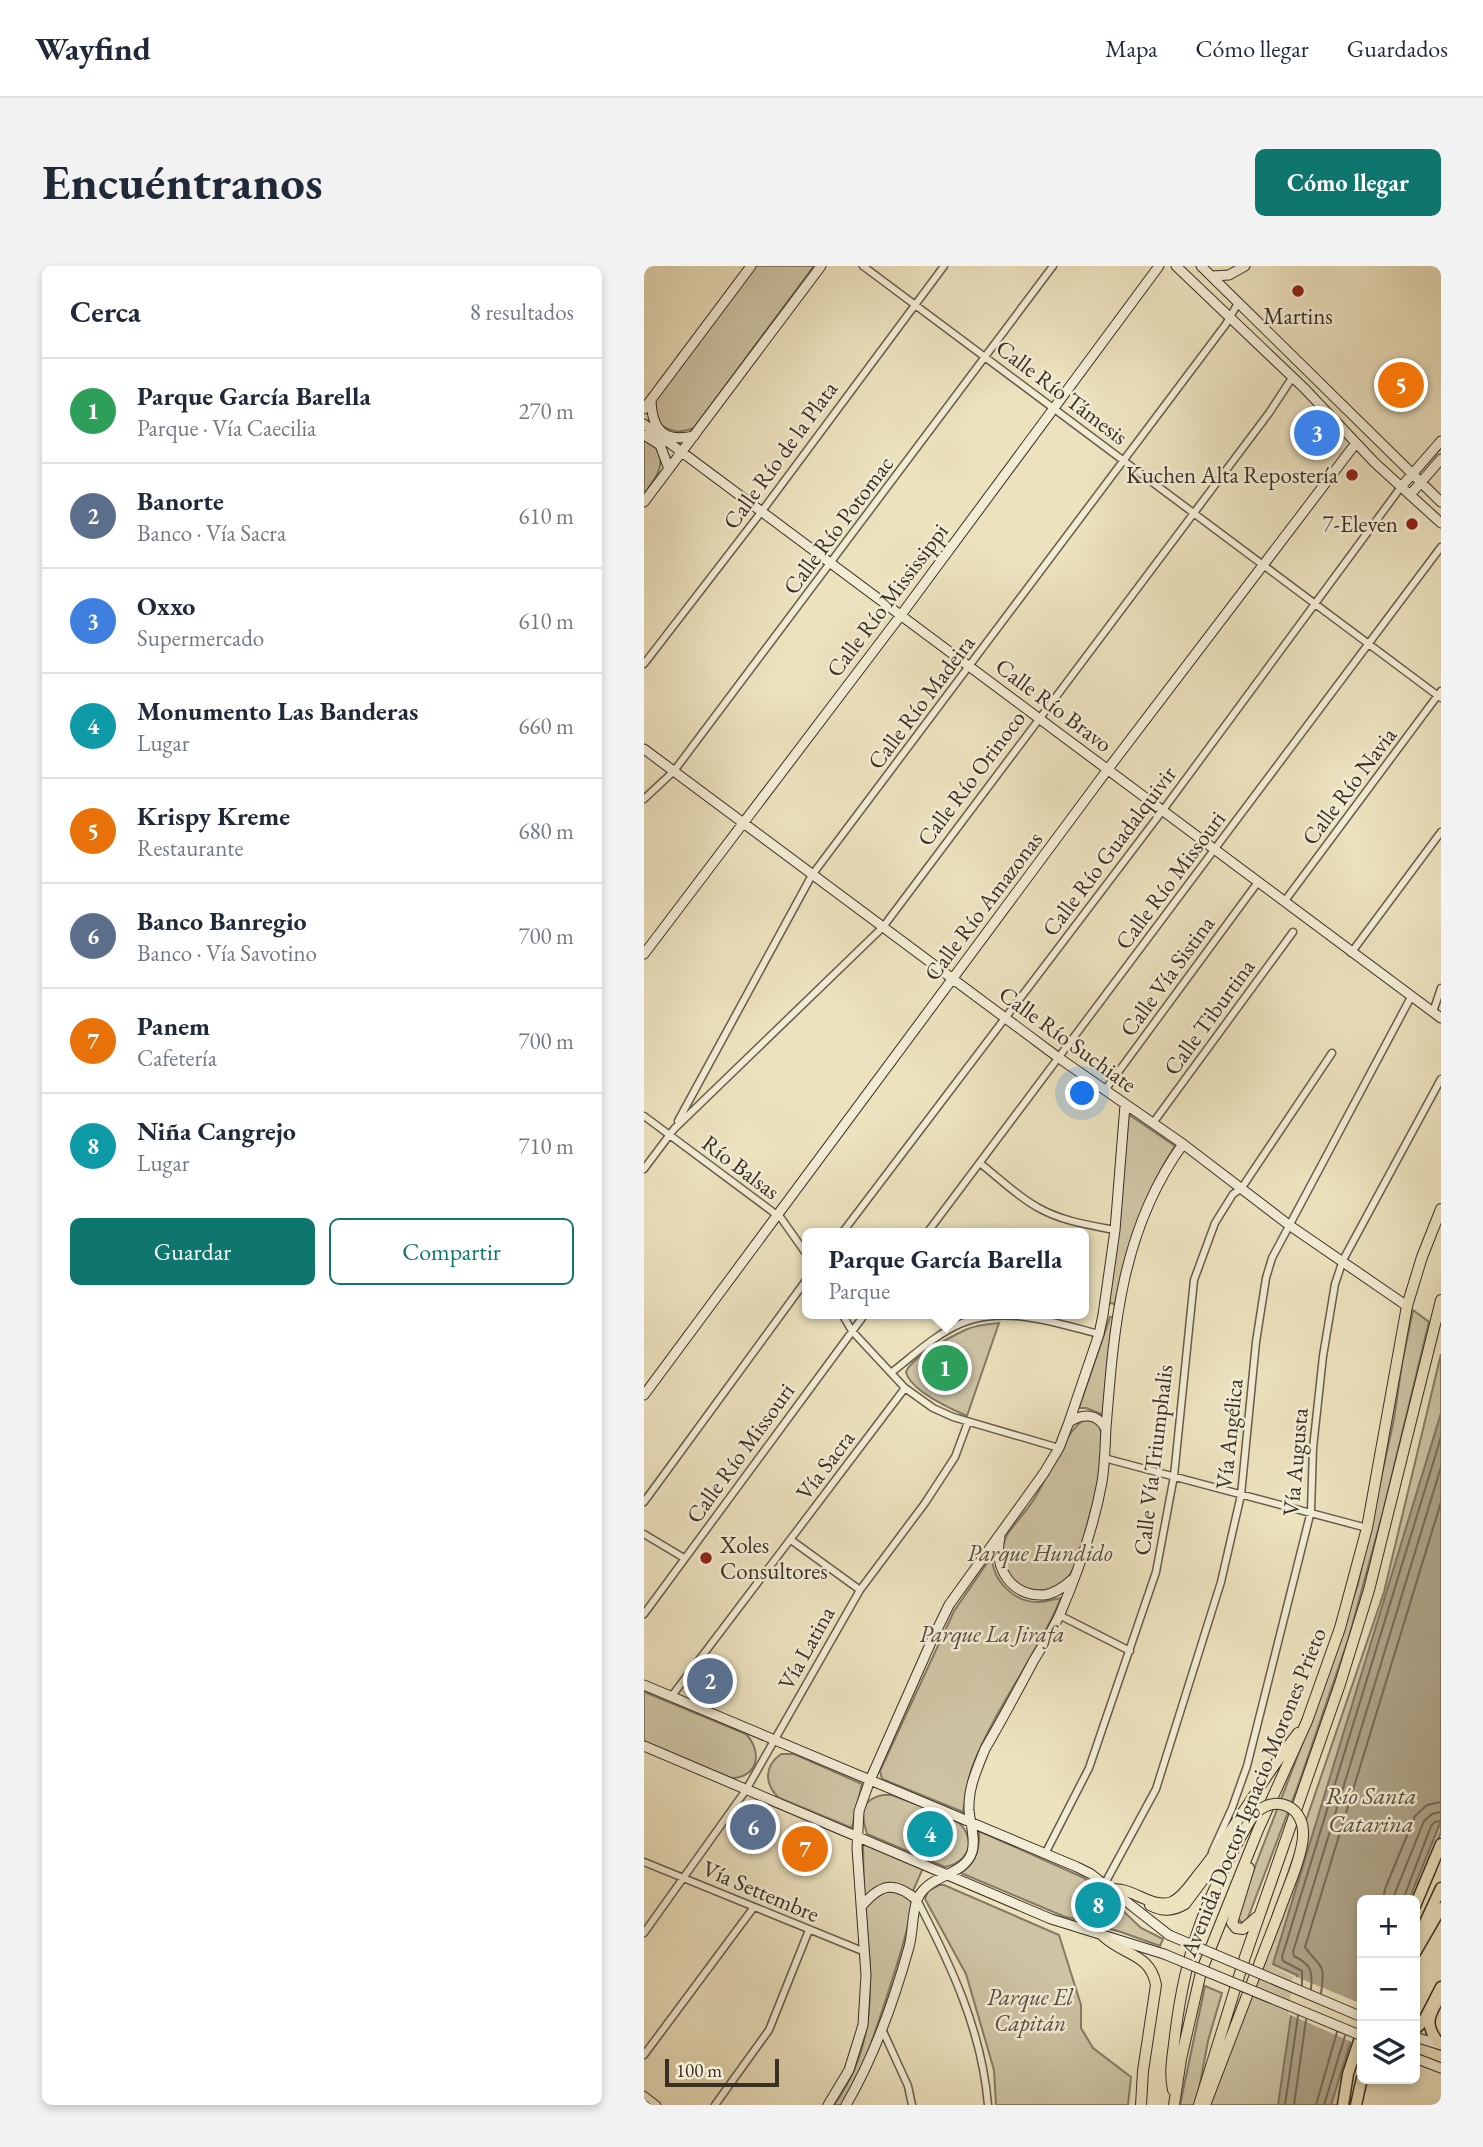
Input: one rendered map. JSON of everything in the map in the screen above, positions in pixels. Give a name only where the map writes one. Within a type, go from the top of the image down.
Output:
[{"type":"highway","points":[[1420,1895],[1441,1844]]},
{"type":"highway","points":[[1420,1933],[1441,1888]]},
{"type":"highway","points":[[1420,1944],[1441,1908]]},
{"type":"highway","points":[[1420,2025],[1441,1987]]},
{"type":"highway","points":[[1440,2045],[1431,2033],[1429,2021],[1441,1995]]},
{"type":"highway","points":[[1343,2105],[1348,2074],[1357,2048]]},
{"type":"highway","points":[[1356,2105],[1361,2084]]},
{"type":"main road","name":"Avenida Doctor Ignacio Morones Prieto","points":[[1175,2103],[1183,2046],[1201,1972],[1258,1830],[1307,1721],[1340,1628],[1367,1528],[1407,1306],[1441,1209]]},
{"type":"main road","name":"Avenida Doctor Ignacio Morones Prieto","points":[[1199,2105],[1259,1915],[1340,1684],[1369,1590],[1441,1300]]},
{"type":"main road","points":[[1107,1887],[1120,1888],[1159,1903],[1171,1902],[1182,1895],[1210,1861],[1274,1764],[1307,1721]]},
{"type":"main road","points":[[1175,2103],[1171,2076],[1181,1992],[1202,1916],[1249,1822],[1258,1809],[1274,1803],[1289,1807],[1301,1821],[1302,1845],[1205,2105]]},
{"type":"main road","points":[[1133,1893],[1158,1909],[1178,1908],[1192,1898],[1238,1832],[1249,1822]]},
{"type":"main road","points":[[1258,1830],[1232,1923],[1243,1929],[1259,1915]]},
{"type":"main road","points":[[1103,1936],[1114,1945],[1142,1959],[1154,1972],[1156,1985],[1143,2071],[1141,2105]]},
{"type":"street","points":[[644,409],[751,266]]},
{"type":"street","points":[[644,502],[821,266]]},
{"type":"street","name":"Calle Río Támesis","points":[[863,266],[1369,645],[1440,695]]},
{"type":"street","name":"Calle Río de la Plata","points":[[644,664],[762,511],[944,266]]},
{"type":"street","name":"Calle Río Potomac","points":[[644,799],[674,771],[1053,266]]},
{"type":"street","name":"Calle Río Mississippi","points":[[644,954],[901,615],[1159,266]]},
{"type":"street","points":[[1175,266],[1441,523]]},
{"type":"street","points":[[1201,266],[1441,502]]},
{"type":"street","points":[[1212,276],[1229,275],[1245,266]]},
{"type":"street","name":"Calle Río Madeira","points":[[672,1132],[812,875],[1238,303]]},
{"type":"street","points":[[1281,368],[1282,345]]},
{"type":"street","name":"Calle Río Orinoco","points":[[644,1169],[672,1132],[883,927],[1292,378]]},
{"type":"street","points":[[1305,389],[1326,402],[1339,400]]},
{"type":"street","points":[[650,400],[655,424],[666,435],[673,438],[694,436]]},
{"type":"street","name":"Calle Río Bravo","points":[[644,424],[1437,1015]]},
{"type":"street","points":[[644,435],[660,445],[669,469]]},
{"type":"street","points":[[1401,487],[1441,441]]},
{"type":"street","name":"Calle Río Amazonas","points":[[644,1395],[1108,769],[1356,443]]},
{"type":"street","points":[[1410,495],[1441,459]]},
{"type":"street","name":"Calle Río Guadalquivir","points":[[846,1228],[1163,810],[1401,487]]},
{"type":"street","name":"Calle Río Missouri","points":[[931,1228],[1441,547]]},
{"type":"street","name":"Calle Río Navia","points":[[1284,902],[1440,695]]},
{"type":"street","name":"Calle Río Suchiate","points":[[644,749],[1059,1058],[1182,1144],[1289,1225],[1407,1306]]},
{"type":"street","points":[[1352,953],[1441,832]]},
{"type":"street","name":"Calle Vía Sistina","points":[[1105,1090],[1258,882]]},
{"type":"street","name":"Calle Tiburtina","points":[[1153,1123],[1293,932]]},
{"type":"street","points":[[1437,1015],[1441,988]]},
{"type":"street","name":"Vía Angélica","points":[[1107,1887],[1164,1766],[1221,1581],[1241,1495],[1256,1342],[1272,1258],[1411,998]]},
{"type":"street","name":"Calle Vía Triumphalis","points":[[1045,1854],[1089,1769],[1159,1559],[1174,1476],[1194,1280],[1214,1223],[1233,1194],[1241,1189],[1332,1053]]},
{"type":"street","name":"Vía Augusta","points":[[1210,1861],[1247,1766],[1311,1511],[1313,1448],[1323,1356],[1335,1284],[1343,1260],[1441,1079]]},
{"type":"street","points":[[828,2105],[849,2070],[859,2040],[866,1986],[857,1836],[859,1811],[870,1780],[949,1605],[1044,1473],[1059,1448],[1069,1422],[1103,1315],[1115,1230],[1125,1104]]},
{"type":"street","name":"Río Balsas","points":[[644,1116],[672,1132],[778,1216],[802,1248]]},
{"type":"street","points":[[846,2105],[881,2027],[910,1943],[917,1900],[930,1883],[962,1866],[972,1854],[974,1843],[969,1799],[975,1772],[1059,1615],[1073,1579],[1094,1514],[1104,1458],[1118,1316],[1127,1264],[1156,1185],[1182,1144]]},
{"type":"street","points":[[981,1164],[1034,1206],[1047,1213],[1071,1222],[1115,1230]]},
{"type":"street","points":[[644,1502],[802,1286]]},
{"type":"street","points":[[1103,1315],[1110,1312],[1118,1316]]},
{"type":"street","points":[[845,1319],[852,1331],[905,1388],[933,1408],[968,1422],[1059,1448]]},
{"type":"street","name":"Calle Río Missouri","points":[[644,1614],[861,1319]]},
{"type":"street","points":[[892,1373],[948,1331],[974,1319]]},
{"type":"street","points":[[1033,1319],[1099,1334]]},
{"type":"street","name":"Vía Sacra","points":[[671,1697],[905,1388]]},
{"type":"street","points":[[1069,1422],[1087,1415],[1099,1419],[1106,1429]]},
{"type":"street","name":"Vía Latina","points":[[644,1933],[746,1790],[860,1590],[925,1503],[955,1457],[968,1422]]},
{"type":"street","points":[[1104,1458],[1367,1528]]},
{"type":"street","points":[[1001,1533],[998,1548],[1001,1572],[1015,1587],[1044,1595],[1062,1588],[1073,1579]]},
{"type":"street","points":[[644,1534],[684,1558]]},
{"type":"street","points":[[791,1540],[860,1590]]},
{"type":"street","points":[[1059,1615],[1130,1651]]},
{"type":"street","points":[[644,1685],[1084,1871],[1169,1935],[1357,2015]]},
{"type":"street","points":[[644,1746],[1051,1919],[1164,1954],[1357,2032]]},
{"type":"street","name":"Vía Settembre","points":[[644,1862],[865,1952]]},
{"type":"street","points":[[861,1907],[877,1891],[887,1887],[897,1888],[917,1900],[970,2015],[984,2073],[988,2105]]},
{"type":"street","points":[[644,2055],[754,1907]]},
{"type":"street","points":[[715,2105],[758,2049],[769,2030],[809,1930]]},
{"type":"street","points":[[881,2027],[908,2086],[912,2105]]},
{"type":"street","points":[[1420,2039],[1440,2045]]},
{"type":"street","points":[[1420,2060],[1441,2068]]},
{"type":"street","points":[[644,2095],[657,2105]]},
{"type":"green space","points":[[754,266],[814,266],[694,428],[679,431],[663,426],[658,423],[654,400]]},
{"type":"green space","points":[[644,439],[659,447],[661,461],[656,477],[644,494]]},
{"type":"green space","points":[[1128,1114],[1175,1146],[1146,1202],[1115,1304],[1109,1303]]},
{"type":"green space","points":[[1413,1310],[1429,1322],[1383,1512],[1349,1637],[1299,1783],[1246,1923],[1242,1923],[1236,1916],[1318,1703],[1358,1584],[1394,1419]]},
{"type":"green space","points":[[1110,1317],[1114,1317],[1104,1415],[1079,1408]]},
{"type":"green space","points":[[999,1323],[967,1416],[932,1398],[909,1379],[906,1372],[909,1366],[932,1348],[969,1328]]},
{"type":"green space","name":"Río Santa Catarina","points":[[1441,1354],[1441,1832],[1415,1895],[1357,1895],[1357,2034],[1342,2078],[1338,2105],[1209,2105],[1384,1592]]},
{"type":"green space","name":"Parque Hundido","points":[[1084,1419],[1098,1422],[1101,1432],[1103,1443],[1097,1490],[1079,1554],[1068,1577],[1049,1590],[1038,1591],[1018,1584],[1010,1576],[1002,1555],[1004,1542],[1036,1496],[1063,1445]]},
{"type":"green space","name":"Parque La Jirafa","points":[[992,1556],[1000,1581],[1021,1599],[1042,1602],[1061,1598],[982,1743],[971,1771],[963,1812],[882,1779],[880,1771],[954,1611]]},
{"type":"green space","points":[[644,1692],[746,1734],[755,1748],[755,1763],[752,1769],[740,1777],[731,1778],[644,1741]]},
{"type":"green space","points":[[781,1754],[794,1754],[862,1784],[852,1828],[779,1798],[774,1793],[768,1775],[771,1764]]},
{"type":"green space","points":[[883,1795],[892,1795],[959,1823],[969,1841],[963,1858],[945,1867],[867,1834],[863,1814],[866,1804]]},
{"type":"green space","points":[[979,1831],[1097,1886],[1141,1928],[1163,1939],[1160,1946],[1063,1916],[961,1873],[976,1855]]},
{"type":"green space","points":[[863,1843],[923,1868],[913,1891],[895,1883],[864,1896]]},
{"type":"green space","name":"Parque El Capitán","points":[[939,1885],[1059,1935],[1081,2005],[1081,2028],[1093,2048],[1131,2077],[1128,2105],[996,2105],[994,2070],[966,1974],[925,1899],[928,1891]]},
{"type":"green space","points":[[883,1890],[895,1891],[909,1898],[911,1912],[860,2072],[842,2105],[834,2105],[849,2082],[865,2034],[870,1986],[865,1908]]},
{"type":"green space","points":[[1205,1986],[1222,1993],[1208,2041],[1196,2105],[1180,2105]]},
{"type":"water","name":"Río Santa Catarina","points":[[1441,1413],[1441,1821],[1411,1895],[1357,1895],[1357,2020],[1331,2105],[1278,2105],[1297,1975],[1273,1964]]},
{"type":"pier","points":[[1270,1966],[1357,2002],[1357,2032],[1354,2043],[1288,2014],[1293,1977]]},
{"type":"place","name":"Martins","points":[[1298,291]]},
{"type":"place","name":"Krispy Kreme","points":[[1401,385]]},
{"type":"place","name":"Oxxo","points":[[1317,433]]},
{"type":"place","name":"Kuchen Alta Repostería","points":[[1352,475]]},
{"type":"place","name":"7-Eleven","points":[[1412,524]]},
{"type":"place","name":"Parque García Barella","points":[[945,1368]]},
{"type":"place","name":"Xoles Consultores","points":[[706,1558]]},
{"type":"place","name":"Banorte","points":[[710,1681]]},
{"type":"place","name":"Banco Banregio","points":[[753,1827]]},
{"type":"place","name":"Monumento Las Banderas","points":[[930,1834]]},
{"type":"place","name":"Panem","points":[[805,1849]]},
{"type":"place","name":"Niña Cangrejo","points":[[1098,1905]]}]
